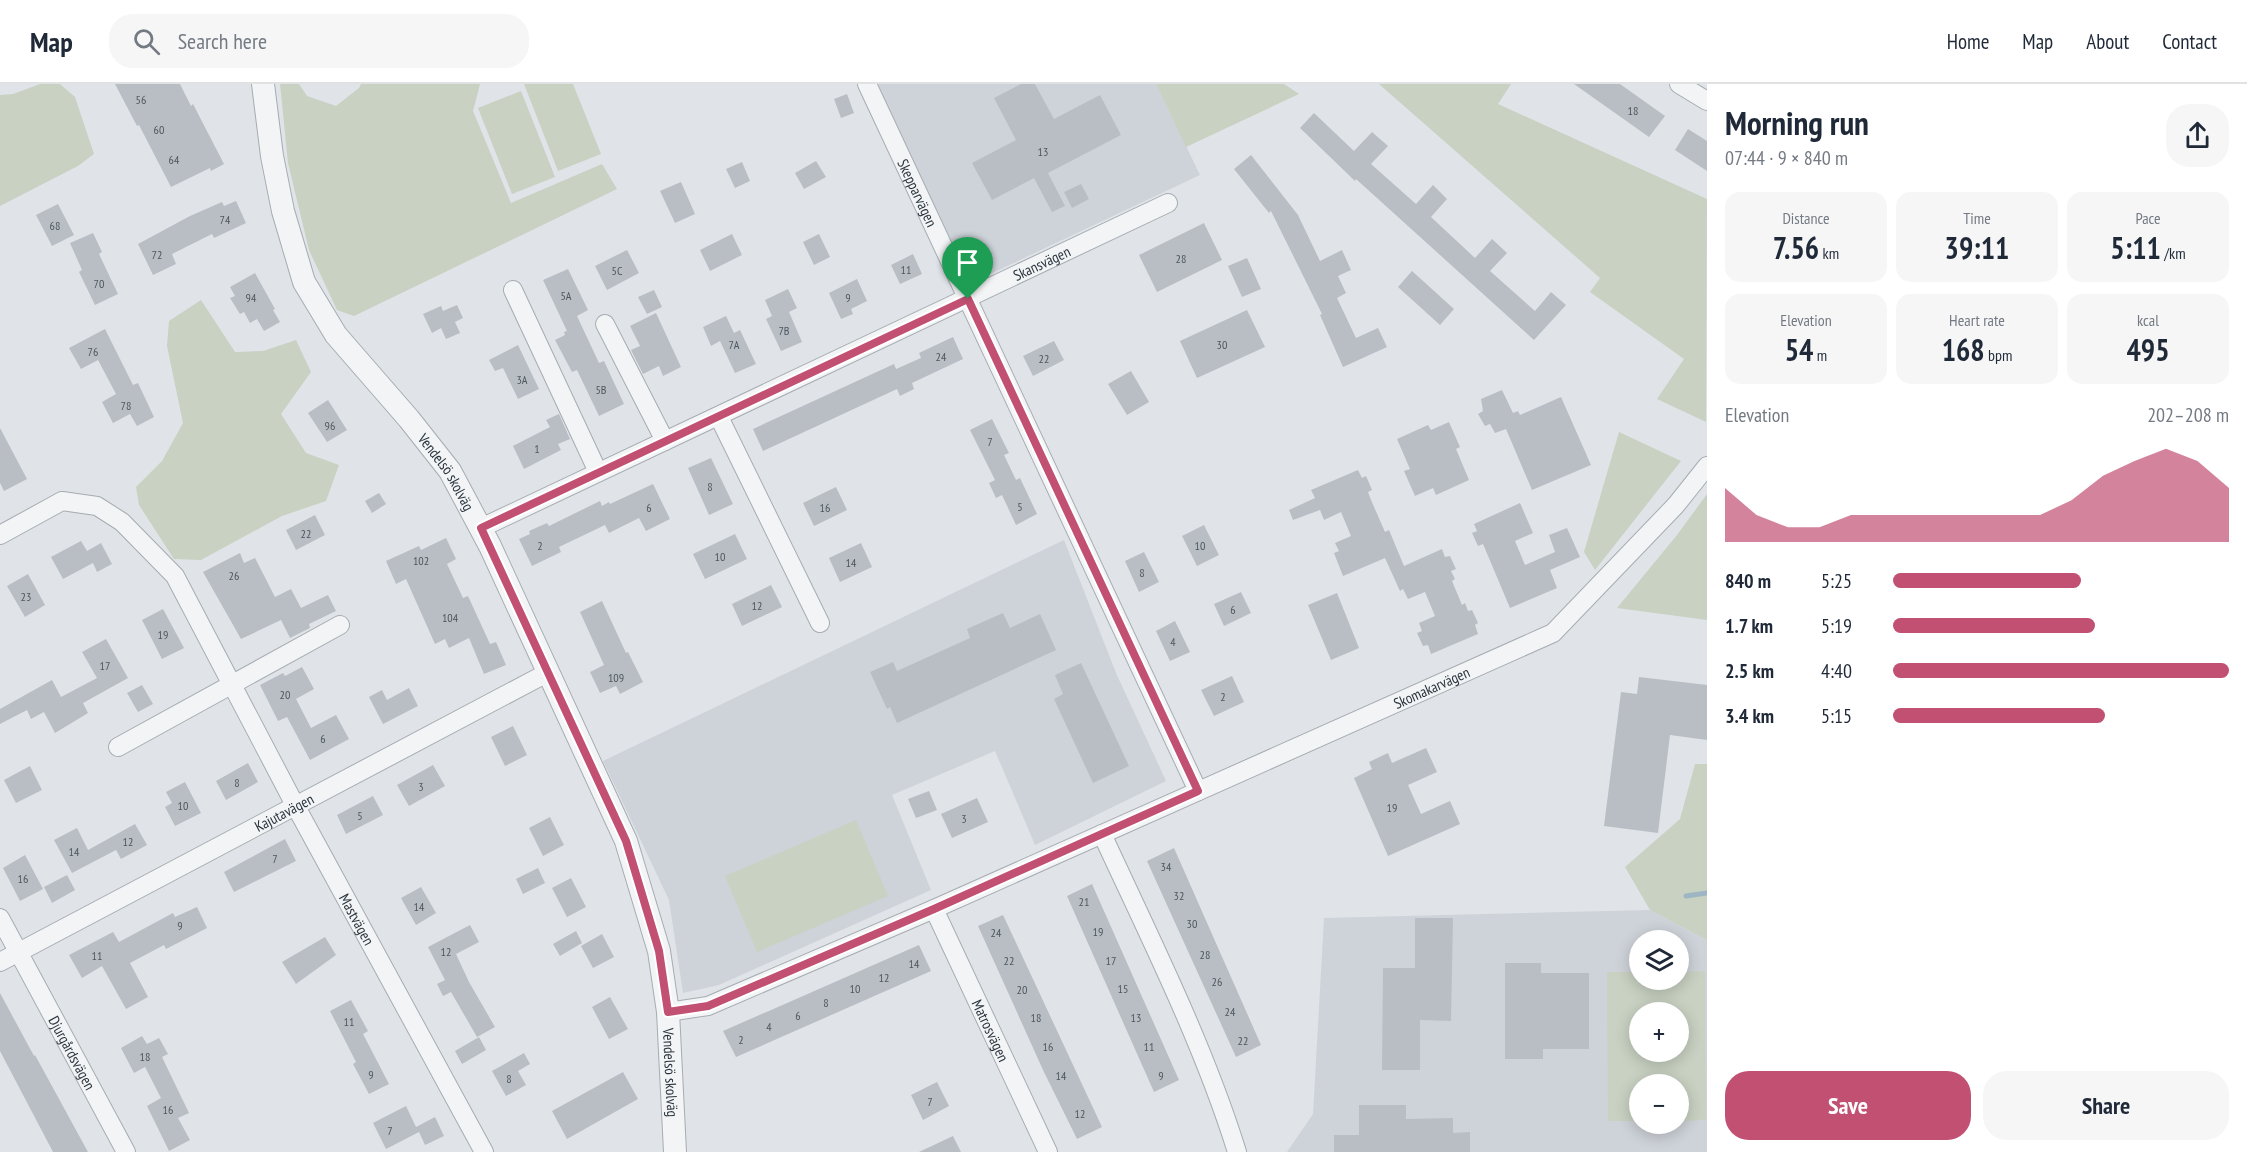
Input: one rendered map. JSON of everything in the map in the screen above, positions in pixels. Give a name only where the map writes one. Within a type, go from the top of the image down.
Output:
[{"type":"street","name":"Vendelsö skolväg","points":[[263,84],[272,156],[283,211],[304,282],[336,335],[409,418],[450,471],[481,528],[540,676],[626,841],[659,951],[668,1012],[675,1152]]},
{"type":"street","name":"Skepparvägen","points":[[867,84],[1198,791]]},
{"type":"street","points":[[1679,84],[1707,101]]},
{"type":"street","name":"Skansvägen","points":[[481,528],[1168,203]]},
{"type":"street","points":[[513,290],[598,472]]},
{"type":"street","points":[[605,324],[665,441]]},
{"type":"street","points":[[719,417],[820,623]]},
{"type":"street","name":"Skomakarvägen","points":[[668,1012],[708,1006],[934,909],[1553,633],[1676,505],[1707,466]]},
{"type":"street","name":"Mastvägen","points":[[0,535],[62,501],[97,506],[122,522],[175,576],[295,805],[484,1152]]},
{"type":"street","points":[[118,747],[340,626]]},
{"type":"street","name":"Kajutavägen","points":[[20,952],[540,676]]},
{"type":"street","points":[[1102,834],[1165,971],[1224,1109],[1237,1152]]},
{"type":"street","name":"Matrosvägen","points":[[934,909],[1048,1152]]},
{"type":"street","name":"Djurgårdsvägen","points":[[0,918],[126,1152]]},
{"type":"street","points":[[0,962],[20,952]]},
{"type":"shaded area","points":[[876,84],[1156,84],[1200,175],[986,276],[966,271]]},
{"type":"shaded area","points":[[1064,540],[1116,673],[1166,781],[1035,845],[995,751],[892,795],[931,890],[719,985],[683,993],[669,900],[603,761]]},
{"type":"shaded area","points":[[1650,910],[1688,930],[1629,930],[1629,990],[1689,990],[1689,931],[1707,940],[1707,1152],[1287,1152],[1313,1114],[1324,918]]},
{"type":"green space","points":[[40,84],[60,84],[75,97],[94,154],[78,166],[0,206],[0,95],[13,94]]},
{"type":"green space","points":[[280,84],[299,84],[307,96],[336,106],[361,84],[480,84],[473,111],[511,203],[602,164],[617,189],[354,316],[337,310],[309,250],[288,163]]},
{"type":"green space","points":[[524,84],[573,84],[601,154],[558,171]]},
{"type":"green space","points":[[1156,84],[1284,84],[1299,94],[1186,147]]},
{"type":"green space","points":[[1379,84],[1511,84],[1498,104],[1707,199],[1706,422],[1657,399],[1684,359],[1590,292],[1600,278]]},
{"type":"green space","points":[[521,91],[555,177],[512,194],[478,108]]},
{"type":"green space","points":[[201,300],[235,352],[263,351],[296,340],[311,372],[281,414],[306,453],[339,465],[326,501],[282,516],[201,560],[174,559],[139,505],[136,487],[162,461],[183,423],[167,346],[169,321]]},
{"type":"green space","points":[[1619,432],[1681,461],[1595,570],[1584,552]]},
{"type":"green space","points":[[1707,494],[1707,620],[1617,608],[1677,535]]},
{"type":"green space","points":[[1695,764],[1707,764],[1707,940],[1650,910],[1625,867],[1680,819]]},
{"type":"green space","points":[[856,820],[888,896],[757,952],[725,876]]},
{"type":"green space","points":[[1705,971],[1706,1120],[1689,1121],[1689,1074],[1629,1074],[1629,1121],[1608,1121],[1607,972],[1629,972],[1629,990],[1689,990],[1689,972]]},
{"type":"building","points":[[115,84],[180,84],[224,164],[211,171],[210,168],[171,187]]},
{"type":"building","points":[[1021,84],[1035,84],[1054,119],[1100,95],[1121,135],[1048,173],[1065,206],[1052,212],[1034,178],[992,200],[972,163],[1016,140],[994,98]]},
{"type":"building","points":[[1574,84],[1620,84],[1665,116],[1649,137]]},
{"type":"building","points":[[847,94],[854,113],[841,118],[834,99]]},
{"type":"building","points":[[1314,113],[1354,151],[1372,132],[1388,146],[1371,164],[1416,204],[1433,185],[1447,199],[1431,217],[1475,258],[1492,239],[1507,253],[1490,271],[1535,311],[1551,292],[1566,305],[1534,340],[1356,179],[1355,181],[1300,128]]},
{"type":"building","points":[[1688,129],[1707,141],[1707,171],[1675,150]]},
{"type":"building","points":[[1251,155],[1298,215],[1320,261],[1342,250],[1351,270],[1338,276],[1346,293],[1337,298],[1356,338],[1378,328],[1387,347],[1343,367],[1320,315],[1322,314],[1271,211],[1269,213],[1234,169]]},
{"type":"building","points":[[816,161],[826,177],[804,189],[795,173]]},
{"type":"building","points":[[742,162],[750,181],[735,188],[726,169]]},
{"type":"building","points":[[681,182],[695,214],[675,223],[660,191]]},
{"type":"building","points":[[1081,184],[1089,199],[1072,208],[1064,192]]},
{"type":"building","points":[[236,201],[246,223],[214,238],[212,234],[172,254],[176,264],[153,275],[138,244],[190,216],[222,202],[224,206]]},
{"type":"building","points":[[58,204],[74,235],[52,246],[36,215]]},
{"type":"building","points":[[1204,223],[1222,260],[1157,292],[1139,255]]},
{"type":"building","points":[[93,233],[102,252],[99,254],[118,294],[95,305],[79,272],[82,270],[70,243]]},
{"type":"building","points":[[732,234],[742,255],[710,271],[700,250]]},
{"type":"building","points":[[819,234],[830,257],[814,265],[803,242]]},
{"type":"building","points":[[627,250],[639,273],[607,290],[595,266]]},
{"type":"building","points":[[913,254],[922,274],[900,284],[891,265]]},
{"type":"building","points":[[1247,258],[1261,289],[1242,297],[1228,266]]},
{"type":"building","points":[[568,269],[588,310],[577,316],[599,363],[604,361],[624,404],[599,416],[577,370],[572,372],[555,340],[565,335],[564,332],[567,331],[543,280]]},
{"type":"building","points":[[1412,271],[1454,309],[1440,325],[1398,287]]},
{"type":"building","points":[[255,273],[280,322],[264,331],[257,319],[250,323],[244,312],[240,314],[230,298],[235,296],[230,287]]},
{"type":"building","points":[[857,279],[867,301],[851,309],[853,314],[841,319],[829,293]]},
{"type":"building","points":[[788,289],[797,308],[789,312],[802,342],[781,351],[766,319],[772,316],[765,300]]},
{"type":"building","points":[[654,290],[662,307],[647,314],[638,297]]},
{"type":"building","points":[[457,305],[463,318],[455,322],[460,333],[446,339],[441,328],[432,333],[423,314],[441,306],[443,311]]},
{"type":"building","points":[[1247,310],[1265,347],[1197,378],[1180,341]]},
{"type":"building","points":[[656,313],[681,367],[663,376],[659,366],[643,374],[631,350],[640,346],[630,326]]},
{"type":"building","points":[[726,316],[734,333],[740,330],[756,364],[735,373],[720,341],[711,346],[703,327]]},
{"type":"building","points":[[105,329],[133,385],[138,383],[154,417],[137,426],[130,414],[113,423],[102,402],[116,394],[98,360],[81,369],[69,348]]},
{"type":"building","points":[[953,337],[963,359],[912,383],[914,389],[900,396],[897,389],[763,451],[753,429],[894,364],[896,369],[921,358],[919,353]]},
{"type":"building","points":[[1054,341],[1064,360],[1033,376],[1023,356]]},
{"type":"building","points":[[518,345],[539,389],[518,399],[503,368],[495,371],[489,360]]},
{"type":"building","points":[[1131,371],[1149,402],[1127,415],[1108,384]]},
{"type":"building","points":[[1502,390],[1513,413],[1518,411],[1520,415],[1561,397],[1591,465],[1532,490],[1506,429],[1495,433],[1490,424],[1485,426],[1478,414],[1483,411],[1481,399]]},
{"type":"building","points":[[328,400],[347,430],[327,442],[308,413]]},
{"type":"building","points":[[559,414],[570,439],[558,444],[561,450],[524,469],[513,446],[550,427],[546,420]]},
{"type":"building","points":[[992,419],[1009,453],[1004,455],[1016,480],[1020,478],[1037,514],[1016,525],[1002,495],[996,498],[989,483],[995,480],[970,430]]},
{"type":"building","points":[[1449,422],[1460,447],[1456,449],[1469,480],[1436,495],[1433,488],[1415,496],[1404,471],[1410,469],[1397,439],[1428,425],[1431,430]]},
{"type":"building","points":[[0,428],[27,479],[4,491],[0,483]]},
{"type":"building","points":[[711,458],[733,504],[709,515],[688,468]]},
{"type":"building","points":[[1358,470],[1362,478],[1366,476],[1372,490],[1368,492],[1371,500],[1385,532],[1389,530],[1404,566],[1442,549],[1445,557],[1450,556],[1456,569],[1451,571],[1455,579],[1452,581],[1462,605],[1465,603],[1468,611],[1472,610],[1478,623],[1475,625],[1478,634],[1431,654],[1428,645],[1423,646],[1417,633],[1422,631],[1419,623],[1435,616],[1425,592],[1408,599],[1403,589],[1400,591],[1385,558],[1343,576],[1334,553],[1339,551],[1335,543],[1351,536],[1341,512],[1324,520],[1320,510],[1293,520],[1289,510],[1315,498],[1311,490]]},
{"type":"building","points":[[653,484],[670,519],[646,531],[639,518],[609,533],[605,525],[559,547],[561,552],[532,566],[519,539],[530,534],[529,531],[547,523],[549,526],[600,501],[602,506],[609,502],[610,504]]},
{"type":"building","points":[[836,487],[847,510],[814,526],[803,503]]},
{"type":"building","points":[[379,493],[386,504],[372,513],[365,501]]},
{"type":"building","points":[[1520,503],[1533,533],[1515,541],[1525,565],[1555,552],[1549,535],[1567,528],[1580,557],[1550,570],[1557,588],[1510,608],[1483,544],[1478,546],[1472,533],[1477,531],[1474,524]]},
{"type":"building","points":[[315,515],[325,535],[296,550],[286,530]]},
{"type":"building","points":[[1204,525],[1219,555],[1197,566],[1182,536]]},
{"type":"building","points":[[735,534],[747,559],[705,579],[693,554]]},
{"type":"building","points":[[446,538],[456,559],[447,564],[463,598],[468,596],[490,644],[496,642],[506,665],[484,674],[469,638],[449,648],[445,639],[435,644],[406,579],[396,584],[386,561],[419,546],[421,550]]},
{"type":"building","points":[[81,541],[87,551],[101,543],[112,564],[97,572],[93,563],[63,579],[51,557]]},
{"type":"building","points":[[861,543],[872,567],[840,582],[829,558]]},
{"type":"building","points":[[1144,552],[1159,582],[1139,592],[1125,561]]},
{"type":"building","points":[[240,553],[244,563],[255,558],[275,597],[291,589],[301,608],[328,595],[336,611],[309,624],[310,628],[290,638],[281,620],[241,639],[203,572]]},
{"type":"building","points":[[28,574],[45,605],[25,617],[7,586]]},
{"type":"building","points":[[771,585],[782,607],[742,626],[732,604]]},
{"type":"building","points":[[1241,592],[1251,613],[1224,626],[1214,604]]},
{"type":"building","points":[[1337,593],[1359,648],[1331,660],[1308,605]]},
{"type":"building","points":[[602,601],[626,653],[628,652],[643,682],[620,694],[616,686],[600,693],[590,672],[604,665],[580,612]]},
{"type":"building","points":[[163,609],[184,648],[162,659],[142,620]]},
{"type":"building","points":[[1003,613],[1010,628],[1040,614],[1056,650],[897,723],[890,707],[887,709],[870,672],[893,662],[897,671],[970,638],[967,629]]},
{"type":"building","points":[[1175,621],[1190,652],[1170,661],[1156,631]]},
{"type":"building","points":[[106,639],[128,678],[83,703],[88,713],[55,733],[44,712],[31,719],[27,710],[0,724],[0,709],[52,680],[61,697],[97,678],[82,652]]},
{"type":"building","points":[[1081,663],[1129,766],[1093,783],[1054,699],[1063,694],[1055,675]]},
{"type":"building","points":[[302,667],[314,689],[296,699],[311,728],[336,715],[349,739],[310,760],[287,717],[278,721],[260,685],[283,673],[285,676]]},
{"type":"building","points":[[1232,676],[1244,702],[1214,716],[1201,690]]},
{"type":"building","points":[[1639,677],[1707,685],[1707,740],[1670,735],[1658,833],[1604,826],[1621,692],[1637,694]]},
{"type":"building","points":[[142,685],[153,704],[138,712],[127,693]]},
{"type":"building","points":[[409,688],[418,706],[383,724],[369,697],[382,690],[387,700]]},
{"type":"building","points":[[513,726],[527,755],[505,766],[491,737]]},
{"type":"building","points":[[1426,748],[1437,772],[1408,785],[1421,814],[1450,801],[1460,824],[1388,856],[1354,778],[1372,769],[1369,762],[1388,753],[1392,763]]},
{"type":"building","points":[[248,763],[258,782],[226,800],[216,781]]},
{"type":"building","points":[[433,765],[445,786],[409,806],[397,785]]},
{"type":"building","points":[[30,766],[42,790],[16,803],[4,780]]},
{"type":"building","points":[[185,782],[201,813],[175,826],[165,807],[172,803],[166,792]]},
{"type":"building","points":[[929,791],[937,810],[916,818],[908,799]]},
{"type":"building","points":[[373,796],[383,815],[346,834],[337,815]]},
{"type":"building","points":[[977,798],[988,822],[952,838],[941,814]]},
{"type":"building","points":[[550,817],[564,845],[543,856],[529,828]]},
{"type":"building","points":[[135,824],[147,845],[121,859],[116,850],[72,873],[54,840],[77,828],[88,850]]},
{"type":"building","points":[[285,839],[296,861],[234,892],[224,872]]},
{"type":"building","points":[[1174,848],[1261,1045],[1236,1057],[1147,861]]},
{"type":"building","points":[[25,855],[43,889],[20,901],[3,868]]},
{"type":"building","points":[[538,868],[545,883],[523,894],[516,879]]},
{"type":"building","points":[[67,875],[75,890],[52,903],[44,887]]},
{"type":"building","points":[[571,878],[586,907],[567,917],[552,888]]},
{"type":"building","points":[[1092,884],[1179,1080],[1154,1092],[1067,896]]},
{"type":"building","points":[[421,887],[436,913],[416,925],[401,898]]},
{"type":"building","points":[[197,907],[207,928],[166,949],[164,945],[130,963],[148,997],[126,1009],[102,966],[82,978],[69,955],[113,932],[119,942],[173,913],[175,917]]},
{"type":"building","points":[[1003,915],[1102,1127],[1077,1139],[978,926]]},
{"type":"building","points":[[1415,918],[1453,918],[1451,1021],[1420,1020],[1420,1070],[1382,1070],[1383,968],[1415,968]]},
{"type":"building","points":[[470,925],[479,942],[456,954],[495,1027],[477,1037],[451,992],[443,996],[437,984],[445,980],[428,947]]},
{"type":"building","points":[[576,931],[582,943],[560,956],[553,944]]},
{"type":"building","points":[[602,934],[614,957],[593,968],[581,946]]},
{"type":"building","points":[[325,937],[336,955],[296,984],[282,962]]},
{"type":"building","points":[[919,945],[931,971],[736,1057],[723,1031]]},
{"type":"building","points":[[1505,963],[1541,963],[1541,973],[1589,973],[1589,1049],[1543,1049],[1543,1059],[1505,1059]]},
{"type":"building","points":[[0,993],[88,1152],[53,1152],[0,1051]]},
{"type":"building","points":[[610,997],[628,1029],[609,1039],[592,1007]]},
{"type":"building","points":[[351,1000],[368,1031],[363,1034],[389,1084],[369,1094],[353,1064],[356,1062],[330,1011]]},
{"type":"building","points":[[142,1036],[147,1044],[159,1038],[168,1054],[162,1057],[189,1113],[178,1118],[190,1140],[169,1151],[147,1106],[161,1098],[145,1067],[134,1073],[121,1048]]},
{"type":"building","points":[[479,1037],[486,1050],[462,1064],[455,1051]]},
{"type":"building","points":[[524,1053],[530,1064],[518,1071],[526,1085],[506,1096],[492,1071]]},
{"type":"building","points":[[623,1072],[638,1099],[567,1139],[552,1111]]},
{"type":"building","points":[[937,1082],[949,1106],[923,1120],[911,1095]]},
{"type":"building","points":[[1359,1105],[1406,1105],[1406,1119],[1453,1118],[1453,1133],[1470,1132],[1470,1152],[1334,1152],[1334,1135],[1359,1135]]},
{"type":"building","points":[[406,1106],[416,1127],[435,1117],[444,1136],[425,1145],[419,1132],[386,1149],[373,1123]]},
{"type":"building","points":[[953,1136],[961,1152],[919,1152]]},
{"type":"waterway","points":[[1686,896],[1707,893]]},
{"type":"route","points":[[968,299],[1198,791],[934,909],[708,1006],[668,1012],[659,951],[645,898],[626,841],[481,528],[968,299]]}]
